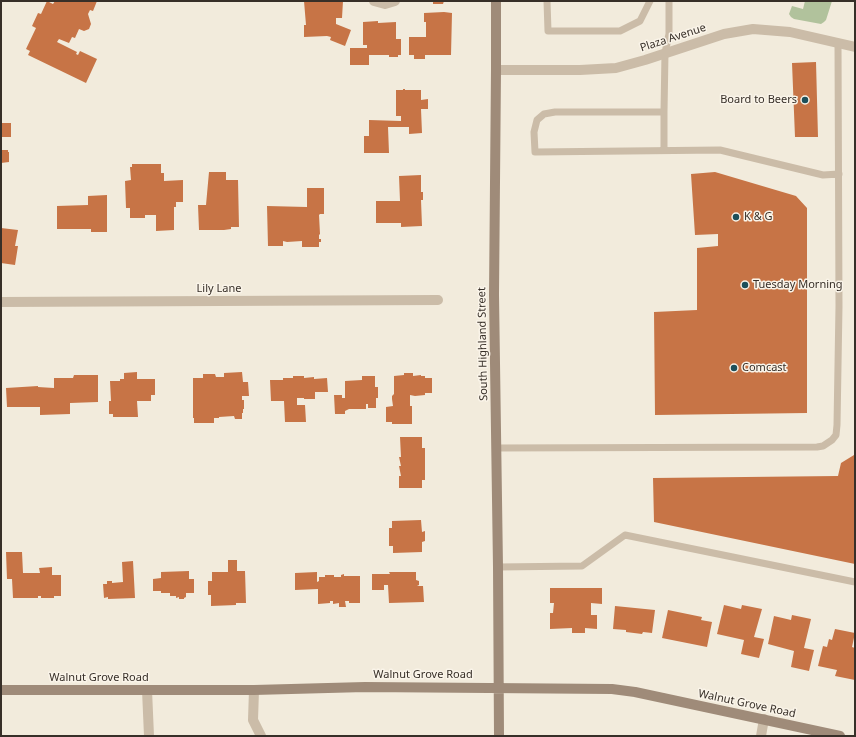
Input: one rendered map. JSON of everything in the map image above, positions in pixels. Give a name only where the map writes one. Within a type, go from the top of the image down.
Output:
[{"type":"main road","name":"South Highland Street","points":[[496,1],[494,295],[500,687],[499,736]]},
{"type":"main road","name":"Walnut Grove Road","points":[[1,690],[254,690],[365,687],[612,689],[635,692],[840,736]]},
{"type":"street","points":[[374,1],[385,4],[395,1]]},
{"type":"street","name":"Plaza Avenue","points":[[496,70],[580,70],[616,68],[665,54],[724,34],[753,29],[790,32],[855,47]]},
{"type":"street","name":"Lily Lane","points":[[1,302],[438,300]]},
{"type":"street","points":[[147,690],[149,736]]},
{"type":"street","points":[[254,690],[253,720],[261,736]]},
{"type":"street","points":[[761,736],[764,719]]},
{"type":"lane","points":[[547,1],[548,30],[620,31],[640,21],[650,1]]},
{"type":"lane","points":[[664,150],[665,54],[669,34],[669,1]]},
{"type":"lane","points":[[496,448],[817,447],[823,446],[832,440],[836,435],[837,425],[840,288],[838,42]]},
{"type":"lane","points":[[664,112],[555,112],[544,114],[537,120],[534,132],[534,152],[720,150],[823,175],[839,174]]},
{"type":"lane","points":[[498,567],[582,566],[625,535],[855,582]]},
{"type":"green space","points":[[805,1],[832,1],[824,22],[821,24],[794,19],[791,17],[789,14],[792,6],[803,9]]},
{"type":"building","points":[[47,1],[53,4],[55,1],[97,1],[93,11],[90,10],[88,14],[91,24],[89,29],[84,31],[79,29],[75,38],[72,37],[69,43],[59,39],[57,42],[77,52],[76,54],[78,55],[80,51],[97,59],[86,83],[28,55],[30,51],[26,49],[36,28],[32,26],[38,13],[41,14]]},
{"type":"building","points":[[304,1],[343,1],[342,18],[336,18],[336,24],[351,30],[345,46],[330,40],[331,37],[327,36],[304,37],[304,25],[306,25]]},
{"type":"building","points":[[433,1],[444,1],[443,4],[433,4]]},
{"type":"building","points":[[424,13],[452,13],[451,55],[425,55],[425,59],[414,59],[414,55],[409,55],[409,37],[426,37],[426,22],[424,22]]},
{"type":"building","points":[[378,21],[378,23],[396,22],[396,39],[401,39],[401,55],[398,55],[398,57],[389,57],[389,55],[369,55],[369,65],[350,65],[350,48],[367,48],[367,45],[363,45],[363,22]]},
{"type":"building","name":"Board to Beers","points":[[816,62],[818,137],[795,137],[792,63]]},
{"type":"building","points":[[396,90],[421,90],[421,100],[428,99],[428,109],[421,109],[422,133],[409,134],[409,127],[388,127],[389,153],[364,153],[364,136],[369,136],[369,120],[401,121],[401,116],[396,116]]},
{"type":"building","points":[[1,123],[11,123],[11,137],[1,137]]},
{"type":"building","points":[[1,150],[8,150],[9,162],[1,163]]},
{"type":"building","points":[[132,164],[161,164],[161,173],[164,173],[164,181],[183,180],[183,202],[176,202],[176,207],[174,207],[174,230],[156,231],[156,215],[145,215],[145,218],[130,218],[130,208],[126,208],[125,181],[131,180],[130,167],[132,167]]},
{"type":"building","points":[[209,172],[226,172],[226,180],[238,180],[239,227],[231,227],[231,229],[224,230],[199,230],[198,205],[206,205]]},
{"type":"building","points":[[715,172],[796,196],[807,208],[807,413],[655,415],[654,312],[697,310],[697,248],[718,246],[718,234],[695,235],[691,174]]},
{"type":"building","points":[[421,175],[421,192],[423,192],[423,200],[421,200],[422,226],[401,227],[401,223],[376,223],[376,201],[400,201],[399,176]]},
{"type":"building","points":[[307,188],[324,188],[324,214],[319,215],[319,239],[321,239],[321,242],[319,242],[319,247],[302,247],[302,241],[283,241],[283,246],[268,246],[267,206],[307,207]]},
{"type":"building","points":[[107,195],[107,232],[91,232],[91,229],[57,229],[57,206],[88,205],[88,196]]},
{"type":"building","points":[[1,228],[18,230],[15,246],[18,246],[15,265],[1,263]]},
{"type":"building","points":[[137,372],[137,379],[155,379],[155,395],[151,395],[151,401],[137,401],[138,417],[113,417],[113,414],[109,414],[109,401],[111,401],[110,381],[120,381],[120,379],[124,379],[124,373]]},
{"type":"building","points":[[242,372],[243,382],[248,382],[249,396],[242,396],[242,400],[244,400],[244,409],[242,419],[235,419],[234,416],[219,417],[214,418],[214,423],[194,423],[193,378],[203,378],[203,374],[215,374],[216,377],[224,377],[224,373]]},
{"type":"building","points":[[404,373],[413,373],[413,376],[421,375],[425,376],[425,378],[432,378],[432,393],[425,393],[425,395],[415,396],[410,395],[410,406],[412,406],[412,424],[392,424],[392,422],[386,422],[386,407],[393,406],[392,396],[394,394],[394,376],[404,375]]},
{"type":"building","points":[[74,375],[98,375],[98,402],[70,403],[70,414],[40,415],[40,407],[7,407],[6,388],[38,386],[54,388],[54,378],[73,378]]},
{"type":"building","points":[[293,376],[304,376],[304,378],[314,377],[314,379],[327,378],[328,392],[315,392],[315,399],[297,398],[297,405],[305,405],[306,422],[285,422],[284,401],[271,401],[270,380],[283,380],[283,378],[293,378]]},
{"type":"building","points":[[362,376],[375,376],[375,387],[378,387],[376,408],[368,408],[368,404],[366,404],[366,409],[349,409],[345,411],[345,414],[335,414],[334,395],[342,395],[342,398],[345,398],[345,381],[362,380]]},
{"type":"building","points":[[400,437],[422,437],[422,448],[425,448],[425,480],[422,480],[422,488],[399,488],[399,476],[401,476],[399,466],[401,466],[399,457],[401,457]]},
{"type":"building","points":[[854,455],[855,564],[654,522],[653,478],[838,476],[841,463]]},
{"type":"building","points":[[421,520],[422,532],[425,531],[425,541],[422,542],[422,552],[393,553],[393,546],[389,546],[389,528],[392,528],[392,521]]},
{"type":"building","points":[[6,552],[22,552],[23,573],[40,573],[39,568],[52,567],[52,575],[61,575],[61,596],[54,596],[54,598],[41,598],[41,596],[38,596],[38,598],[13,598],[12,579],[7,579]]},
{"type":"building","points":[[228,560],[237,560],[237,571],[245,571],[246,603],[211,606],[211,595],[208,595],[208,581],[212,581],[212,572],[228,572]]},
{"type":"building","points":[[133,561],[135,598],[104,598],[103,584],[107,584],[107,581],[112,581],[112,583],[123,582],[122,562]]},
{"type":"building","points":[[189,571],[189,579],[194,579],[194,593],[186,593],[186,597],[184,599],[179,599],[179,597],[176,598],[176,596],[170,596],[170,593],[153,591],[153,579],[161,578],[161,572]]},
{"type":"building","points":[[317,572],[317,582],[319,581],[319,577],[325,577],[325,575],[334,575],[334,577],[341,577],[341,575],[344,574],[344,576],[360,576],[360,603],[349,603],[349,601],[345,601],[346,607],[339,607],[339,603],[333,604],[333,601],[330,601],[330,603],[318,604],[318,589],[295,590],[295,573]]},
{"type":"building","points":[[389,572],[416,572],[416,580],[419,581],[419,585],[417,586],[423,586],[424,602],[389,603],[388,585],[384,585],[384,590],[372,590],[372,574],[390,574]]},
{"type":"building","points":[[550,588],[602,588],[602,604],[591,603],[591,615],[597,615],[597,629],[585,628],[585,633],[572,633],[572,628],[550,629],[550,613],[553,613],[554,603],[550,603]]},
{"type":"building","points":[[724,605],[741,609],[742,605],[762,609],[754,637],[764,639],[759,658],[741,654],[744,640],[717,634]]},
{"type":"building","points":[[615,606],[655,610],[652,633],[643,632],[642,634],[626,632],[626,630],[613,629]]},
{"type":"building","points":[[668,610],[702,617],[701,620],[712,622],[707,647],[662,638]]},
{"type":"building","points":[[792,615],[811,619],[804,648],[814,650],[809,671],[791,667],[794,651],[768,644],[774,616],[791,620]]},
{"type":"building","points":[[835,629],[855,633],[852,647],[855,648],[855,680],[835,676],[837,670],[818,666],[823,646],[827,647],[829,639],[832,640]]},
{"type":"place","name":"Board to Beers","points":[[805,100]]},
{"type":"place","name":"K & G","points":[[736,217]]},
{"type":"place","name":"Tuesday Morning","points":[[745,285]]},
{"type":"place","name":"Comcast","points":[[734,368]]}]
